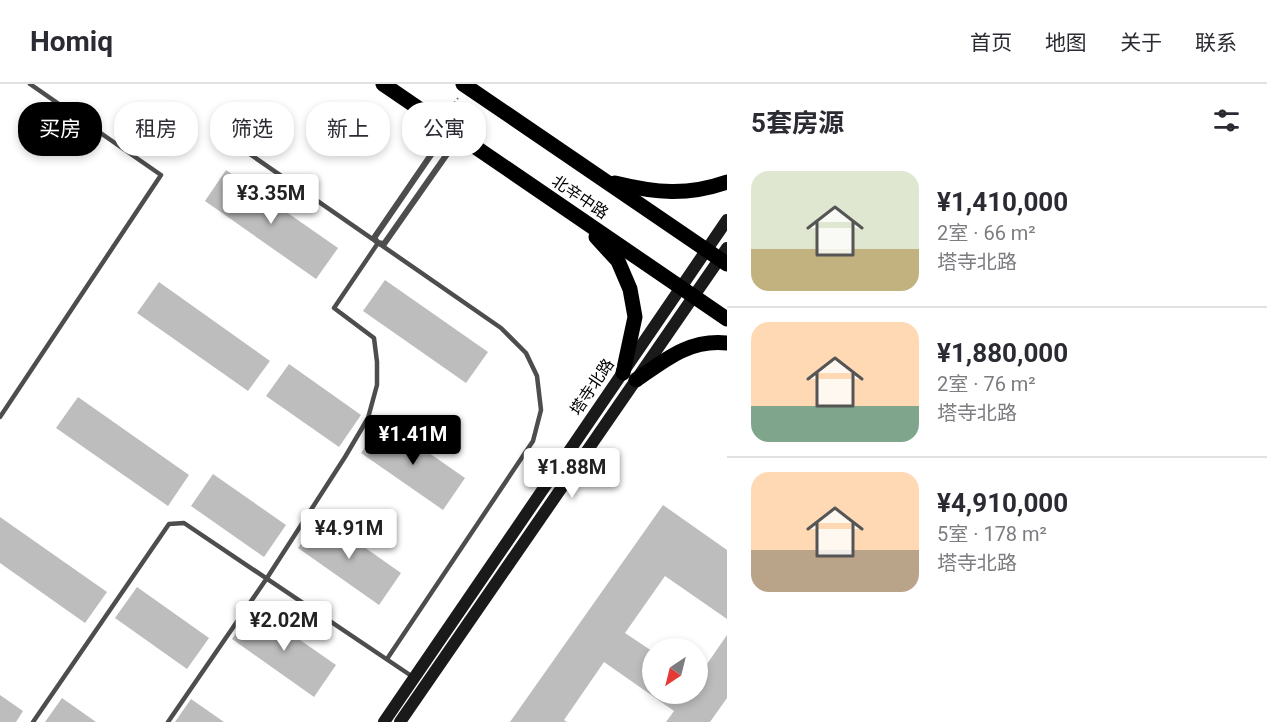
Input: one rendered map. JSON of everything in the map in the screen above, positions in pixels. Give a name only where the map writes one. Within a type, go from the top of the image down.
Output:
[{"type":"main road","name":"北辛中路","points":[[383,84],[409,102]]},
{"type":"main road","name":"北辛中路","points":[[463,84],[706,250],[724,257]]},
{"type":"main road","name":"北辛中路","points":[[486,155],[727,320]]},
{"type":"main road","points":[[605,181],[651,192],[678,192],[710,188],[727,182]]},
{"type":"main road","points":[[580,219],[618,261],[630,289],[635,317],[630,376]]},
{"type":"main road","name":"塔寺北路","points":[[400,722],[630,376],[681,288],[727,220]]},
{"type":"main road","name":"塔寺北路","points":[[384,722],[630,376],[724,257]]},
{"type":"main road","points":[[630,376],[692,345],[712,341],[727,343]]},
{"type":"street","points":[[436,156],[374,238],[378,243],[384,244],[439,156]]},
{"type":"lane","points":[[0,417],[161,175],[30,84]]},
{"type":"lane","points":[[253,156],[501,328],[526,352],[537,376],[541,410],[533,441],[387,659]]},
{"type":"lane","points":[[168,722],[267,578],[368,418],[377,385],[374,338],[334,308],[378,243]]},
{"type":"lane","points":[[33,722],[169,524],[184,523],[414,678]]},
{"type":"building","points":[[226,170],[338,248],[316,279],[205,201]]},
{"type":"building","points":[[385,280],[488,352],[466,383],[363,311]]},
{"type":"building","points":[[159,282],[270,361],[248,391],[137,313]]},
{"type":"building","points":[[289,364],[361,415],[339,447],[266,396]]},
{"type":"building","points":[[78,397],[189,475],[168,506],[56,428]]},
{"type":"building","points":[[383,421],[465,478],[443,510],[361,453]]},
{"type":"building","points":[[213,474],[286,525],[264,557],[191,506]]},
{"type":"building","points":[[663,505],[727,550],[727,619],[665,576],[625,633],[642,644],[642,689],[604,662],[564,720],[567,722],[510,722]]},
{"type":"building","points":[[320,516],[401,573],[379,605],[298,548]]},
{"type":"building","points":[[0,517],[107,592],[85,623],[0,563]]},
{"type":"building","points":[[137,587],[209,638],[187,669],[115,618]]},
{"type":"building","points":[[254,608],[336,665],[314,697],[232,639]]},
{"type":"building","points":[[727,635],[727,698],[710,722],[666,722],[674,711],[664,704],[708,704],[708,663]]},
{"type":"building","points":[[0,695],[23,711],[16,722],[0,722]]},
{"type":"building","points":[[62,698],[96,722],[45,722]]},
{"type":"building","points":[[191,699],[224,722],[175,722]]}]
